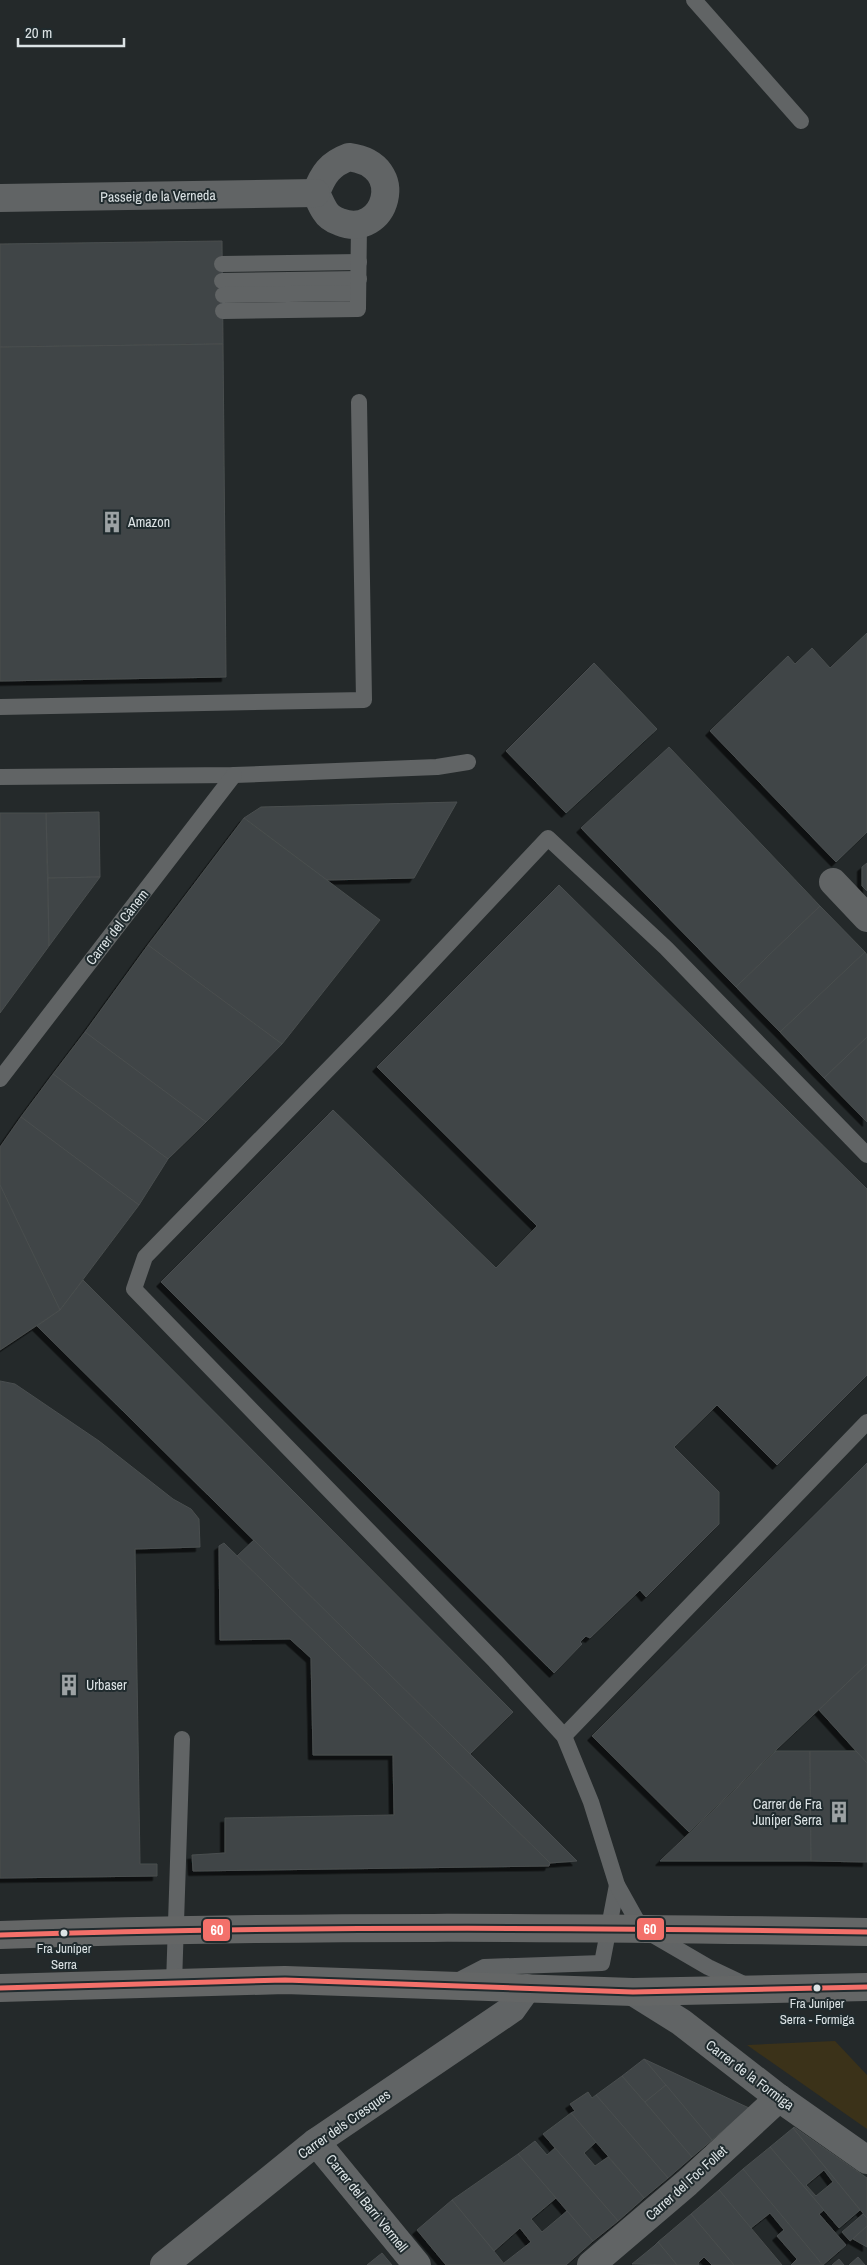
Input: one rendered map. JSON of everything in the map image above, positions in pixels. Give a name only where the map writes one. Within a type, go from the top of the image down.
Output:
[{"type":"street","points":[[350,157],[362,159],[373,164],[381,173],[386,185],[386,197],[381,210],[372,219],[360,224],[347,225],[334,220],[325,211],[316,193],[325,171],[336,162],[350,157]]},
{"type":"street","name":"Passeig de la Verneda","points":[[0,198],[316,193]]},
{"type":"street","points":[[833,882],[867,918]]},
{"type":"street","points":[[0,1935],[177,1931],[608,1928],[867,1932]]},
{"type":"street","points":[[0,1988],[285,1980],[633,1992],[867,1987]]},
{"type":"street","name":"Carrer dels Cresques","points":[[164,2265],[316,2142],[512,2009],[527,1988]]},
{"type":"street","name":"Carrer de la Formiga","points":[[633,1992],[681,2022],[779,2098],[867,2160]]},
{"type":"street","name":"Carrer del Foc Follet","points":[[592,2265],[688,2183],[779,2098]]},
{"type":"street","name":"Carrer del Barri Vermell","points":[[316,2142],[417,2265]]},
{"type":"lane","points":[[694,0],[801,121]]},
{"type":"lane","points":[[223,311],[358,309],[360,224]]},
{"type":"lane","points":[[222,264],[359,262]]},
{"type":"lane","points":[[222,288],[358,286]]},
{"type":"lane","points":[[0,706],[364,700],[358,402]]},
{"type":"lane","points":[[0,777],[234,775],[437,767],[468,762]]},
{"type":"lane","name":"Carrer del Cànem","points":[[0,1078],[234,775]]},
{"type":"lane","points":[[754,1989],[708,1966],[641,1928],[616,1885],[591,1802],[564,1736],[495,1661],[134,1289],[145,1257],[390,1006],[548,838],[666,948],[867,1155]]},
{"type":"lane","points":[[564,1736],[867,1422]]},
{"type":"lane","points":[[174,1984],[182,1739]]},
{"type":"lane","points":[[448,1986],[484,1967],[602,1964],[616,1885]]},
{"type":"shaded area","points":[[835,2041],[867,2075],[867,2129],[747,2045]]},
{"type":"building","points":[[222,241],[223,344],[0,347],[0,244]]},
{"type":"building","name":"Amazon","points":[[223,344],[226,677],[0,681],[0,347]]},
{"type":"building","points":[[867,633],[867,832],[836,862],[710,731],[788,656],[795,664],[812,648],[830,668]]},
{"type":"building","points":[[594,663],[657,729],[566,813],[506,751]]},
{"type":"building","points":[[669,747],[820,906],[736,987],[581,828]]},
{"type":"building","points":[[457,802],[414,878],[327,880],[244,818],[261,807]]},
{"type":"building","points":[[99,812],[100,877],[48,878],[46,813]]},
{"type":"building","points":[[0,813],[46,813],[49,946],[0,1013]]},
{"type":"building","points":[[244,818],[380,920],[282,1044],[148,945]]},
{"type":"building","points":[[867,863],[867,891],[862,886],[862,867]]},
{"type":"building","points":[[100,877],[74,912],[49,946],[48,878]]},
{"type":"building","points":[[559,885],[867,1189],[867,1375],[777,1465],[717,1405],[674,1447],[719,1492],[719,1524],[646,1597],[640,1590],[590,1638],[586,1636],[580,1642],[582,1644],[554,1673],[161,1282],[333,1110],[496,1268],[537,1226],[377,1067]]},
{"type":"building","points":[[820,906],[865,952],[780,1032],[736,987]]},
{"type":"building","points":[[148,945],[282,1044],[206,1122],[85,1032]]},
{"type":"building","points":[[865,952],[867,955],[867,1037],[824,1078],[780,1032]]},
{"type":"building","points":[[85,1032],[206,1122],[168,1159],[53,1074]]},
{"type":"building","points":[[867,1037],[867,1122],[824,1078]]},
{"type":"building","points":[[53,1074],[168,1159],[139,1205],[21,1117]]},
{"type":"building","points":[[21,1117],[139,1205],[60,1310],[0,1185],[0,1147]]},
{"type":"building","points":[[0,1185],[60,1310],[0,1350]]},
{"type":"building","points":[[83,1280],[513,1712],[470,1754],[37,1326],[60,1310]]},
{"type":"building","name":"Urbaser","points":[[0,1381],[15,1384],[99,1441],[173,1499],[191,1509],[199,1519],[200,1547],[135,1549],[140,1864],[157,1864],[157,1876],[0,1878]]},
{"type":"building","points":[[867,1463],[867,1664],[689,1832],[592,1736]]},
{"type":"building","points":[[254,1540],[577,1861],[550,1863],[237,1556]]},
{"type":"building","points":[[224,1543],[550,1863],[549,1866],[193,1871],[192,1855],[225,1853],[225,1818],[394,1815],[393,1755],[313,1755],[311,1658],[290,1639],[220,1640],[219,1546]]},
{"type":"building","points":[[867,1664],[867,1763],[819,1710]]},
{"type":"building","points":[[776,1751],[810,1751],[811,1861],[660,1861]]},
{"type":"building","name":"Carrer de Fra Juníper Serra","points":[[810,1751],[856,1751],[867,1763],[867,1862],[811,1861]]},
{"type":"building","points":[[644,2059],[666,2085],[645,2102],[622,2076]]},
{"type":"building","points":[[644,2059],[749,2108],[712,2140]]},
{"type":"building","points":[[622,2076],[692,2157],[668,2178],[596,2095]]},
{"type":"building","points":[[666,2085],[712,2140],[692,2157],[645,2102]]},
{"type":"building","points":[[588,2092],[592,2098],[596,2095],[668,2178],[644,2198],[571,2113],[575,2111],[570,2104]]},
{"type":"building","points":[[571,2113],[596,2142],[584,2153],[595,2166],[608,2157],[644,2198],[618,2221],[543,2134]]},
{"type":"building","points":[[793,2128],[867,2178],[867,2218]]},
{"type":"building","points":[[793,2128],[860,2210],[839,2228],[770,2147]],"holes":[[[824,2170],[833,2182],[816,2196],[806,2185]]]},
{"type":"building","points":[[535,2141],[547,2155],[555,2148],[618,2221],[593,2241],[518,2154]]},
{"type":"building","points":[[770,2147],[824,2210],[819,2214],[846,2245],[823,2265],[743,2169]]},
{"type":"building","points":[[518,2154],[556,2198],[531,2219],[542,2232],[567,2211],[593,2241],[566,2265],[505,2265],[504,2263],[531,2242],[520,2228],[494,2251],[452,2200]]},
{"type":"building","points":[[743,2169],[822,2265],[791,2265],[797,2259],[777,2236],[784,2230],[770,2213],[751,2228],[719,2190]]},
{"type":"building","points":[[719,2190],[782,2265],[734,2265],[701,2226],[691,2214]]},
{"type":"building","points":[[452,2200],[505,2265],[446,2265],[417,2230]]},
{"type":"building","points":[[691,2214],[734,2265],[712,2265],[704,2257],[698,2263],[699,2265],[677,2265],[658,2242]]},
{"type":"building","points":[[863,2214],[867,2218],[867,2226],[850,2241],[842,2232]]},
{"type":"building","points":[[867,2226],[867,2247],[853,2239]]},
{"type":"building","points":[[658,2242],[677,2265],[632,2264],[654,2246]]},
{"type":"building","points":[[382,2253],[392,2265],[367,2265]]},
{"type":"building","points":[[858,2257],[865,2265],[849,2265]]},
{"type":"building","points":[[839,2259],[844,2265],[832,2265]]},
{"type":"transit line","name":"60","points":[[0,1935],[433,1928],[867,1932]]},
{"type":"transit line","name":"60","points":[[0,1988],[285,1980],[633,1992],[867,1987]]},
{"type":"place","name":"Amazon","points":[[112,522]]},
{"type":"place","name":"Urbaser","points":[[69,1685]]},
{"type":"place","name":"Carrer de Fra Juníper Serra","points":[[839,1812]]},
{"type":"place","name":"Fra Juníper Serra","points":[[64,1933]]},
{"type":"place","name":"Fra Juníper Serra - Formiga","points":[[817,1988]]}]
